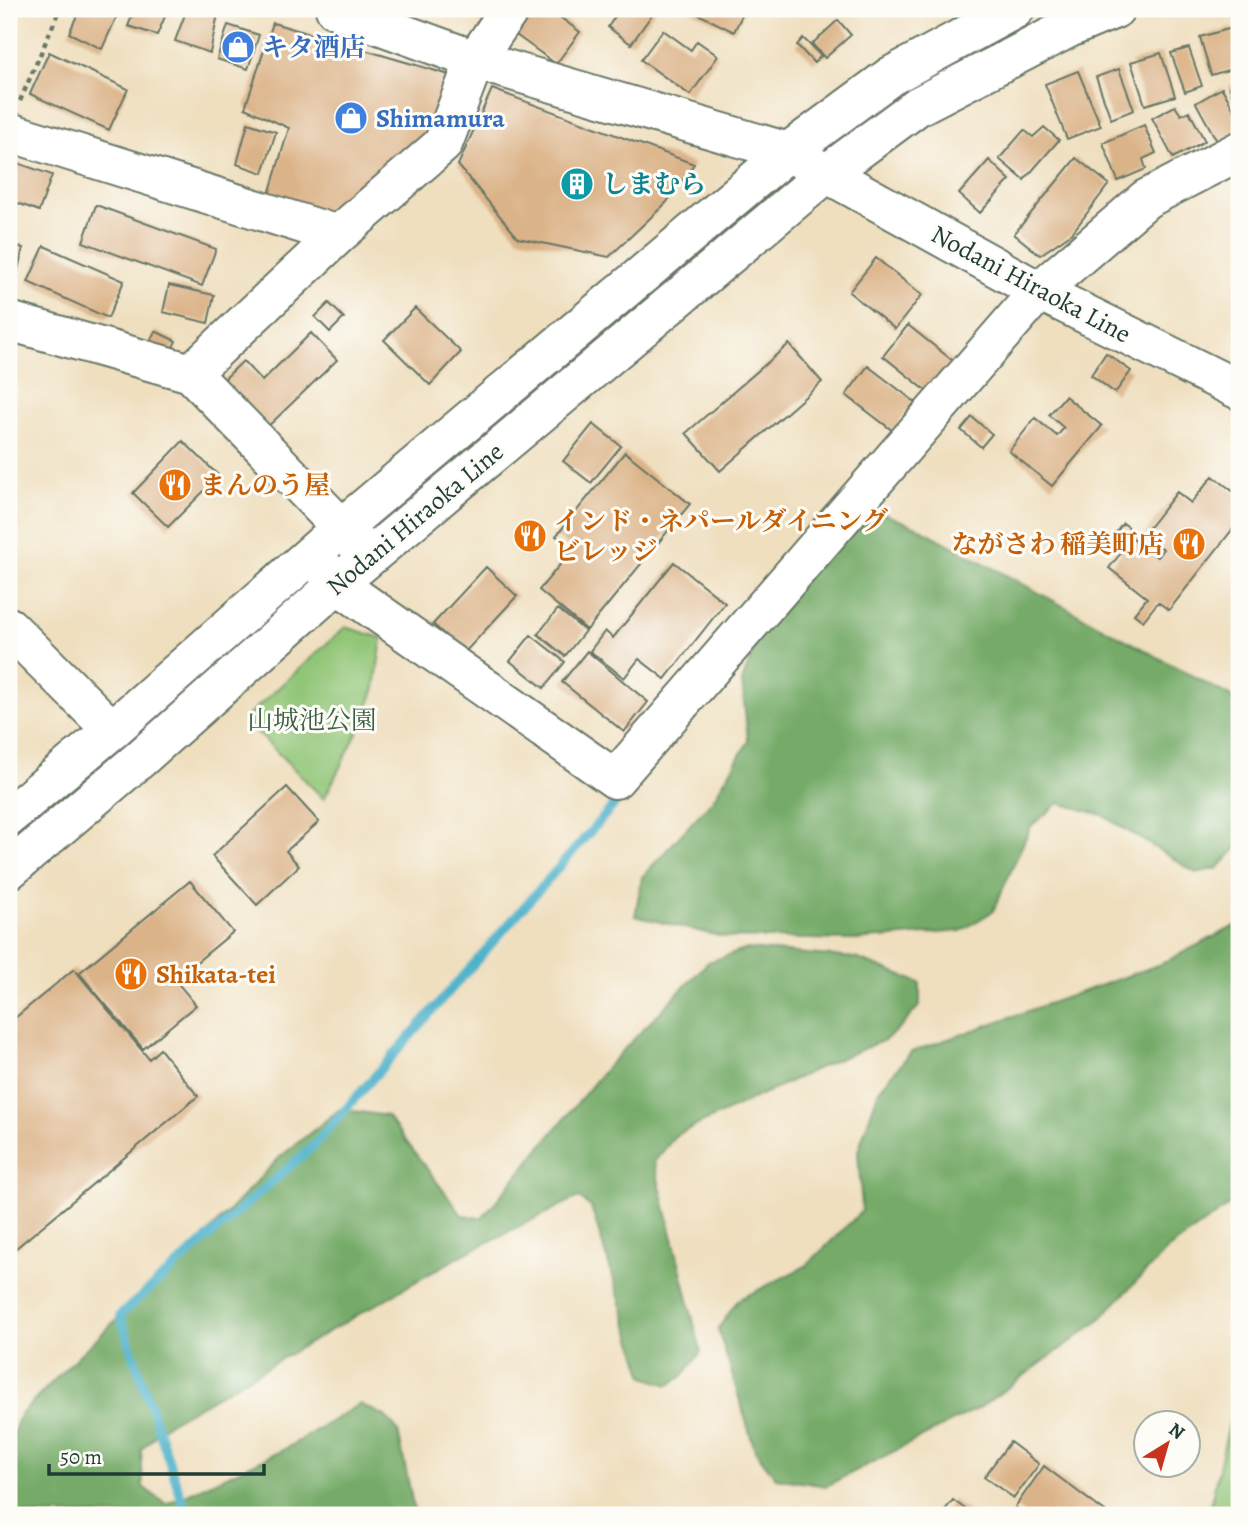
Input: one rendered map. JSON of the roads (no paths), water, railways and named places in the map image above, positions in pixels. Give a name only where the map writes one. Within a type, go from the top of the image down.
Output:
[{"type":"street","points":[[335,9],[475,60],[788,152],[891,76],[1003,12]]},
{"type":"street","points":[[191,373],[338,234],[443,144],[475,60],[510,9]]},
{"type":"street","points":[[826,174],[918,106],[1069,28],[1115,9]]},
{"type":"street","points":[[14,118],[338,234]]},
{"type":"street","points":[[312,553],[337,584],[615,779],[1039,291],[1146,199],[1239,151]]},
{"type":"street","name":"Nodani Hiraoka Line","points":[[9,816],[112,730],[341,528],[788,152],[1039,291],[1239,390]]},
{"type":"street","name":"Nodani Hiraoka Line","points":[[9,870],[140,760],[337,584],[826,174]]},
{"type":"street","points":[[9,321],[191,373],[369,557]]},
{"type":"street","points":[[9,627],[112,730]]},
{"type":"waterway","points":[[187,1515],[120,1315],[314,1145],[627,790]]},
{"type":"place","name":"キタ酒店","points":[[238,47]]},
{"type":"place","name":"Shimamura","points":[[351,118]]},
{"type":"place","name":"しまむら","points":[[577,184]]},
{"type":"place","name":"まんのう屋","points":[[175,485]]},
{"type":"place","name":"インド・ネパールダイニング ビレッジ","points":[[530,536]]},
{"type":"place","name":"ながさわ 稲美町店","points":[[1189,544]]},
{"type":"place","name":"Shikata-tei","points":[[131,974]]},
{"type":"park label","name":"山城池公園","points":[[312,720]]}]
